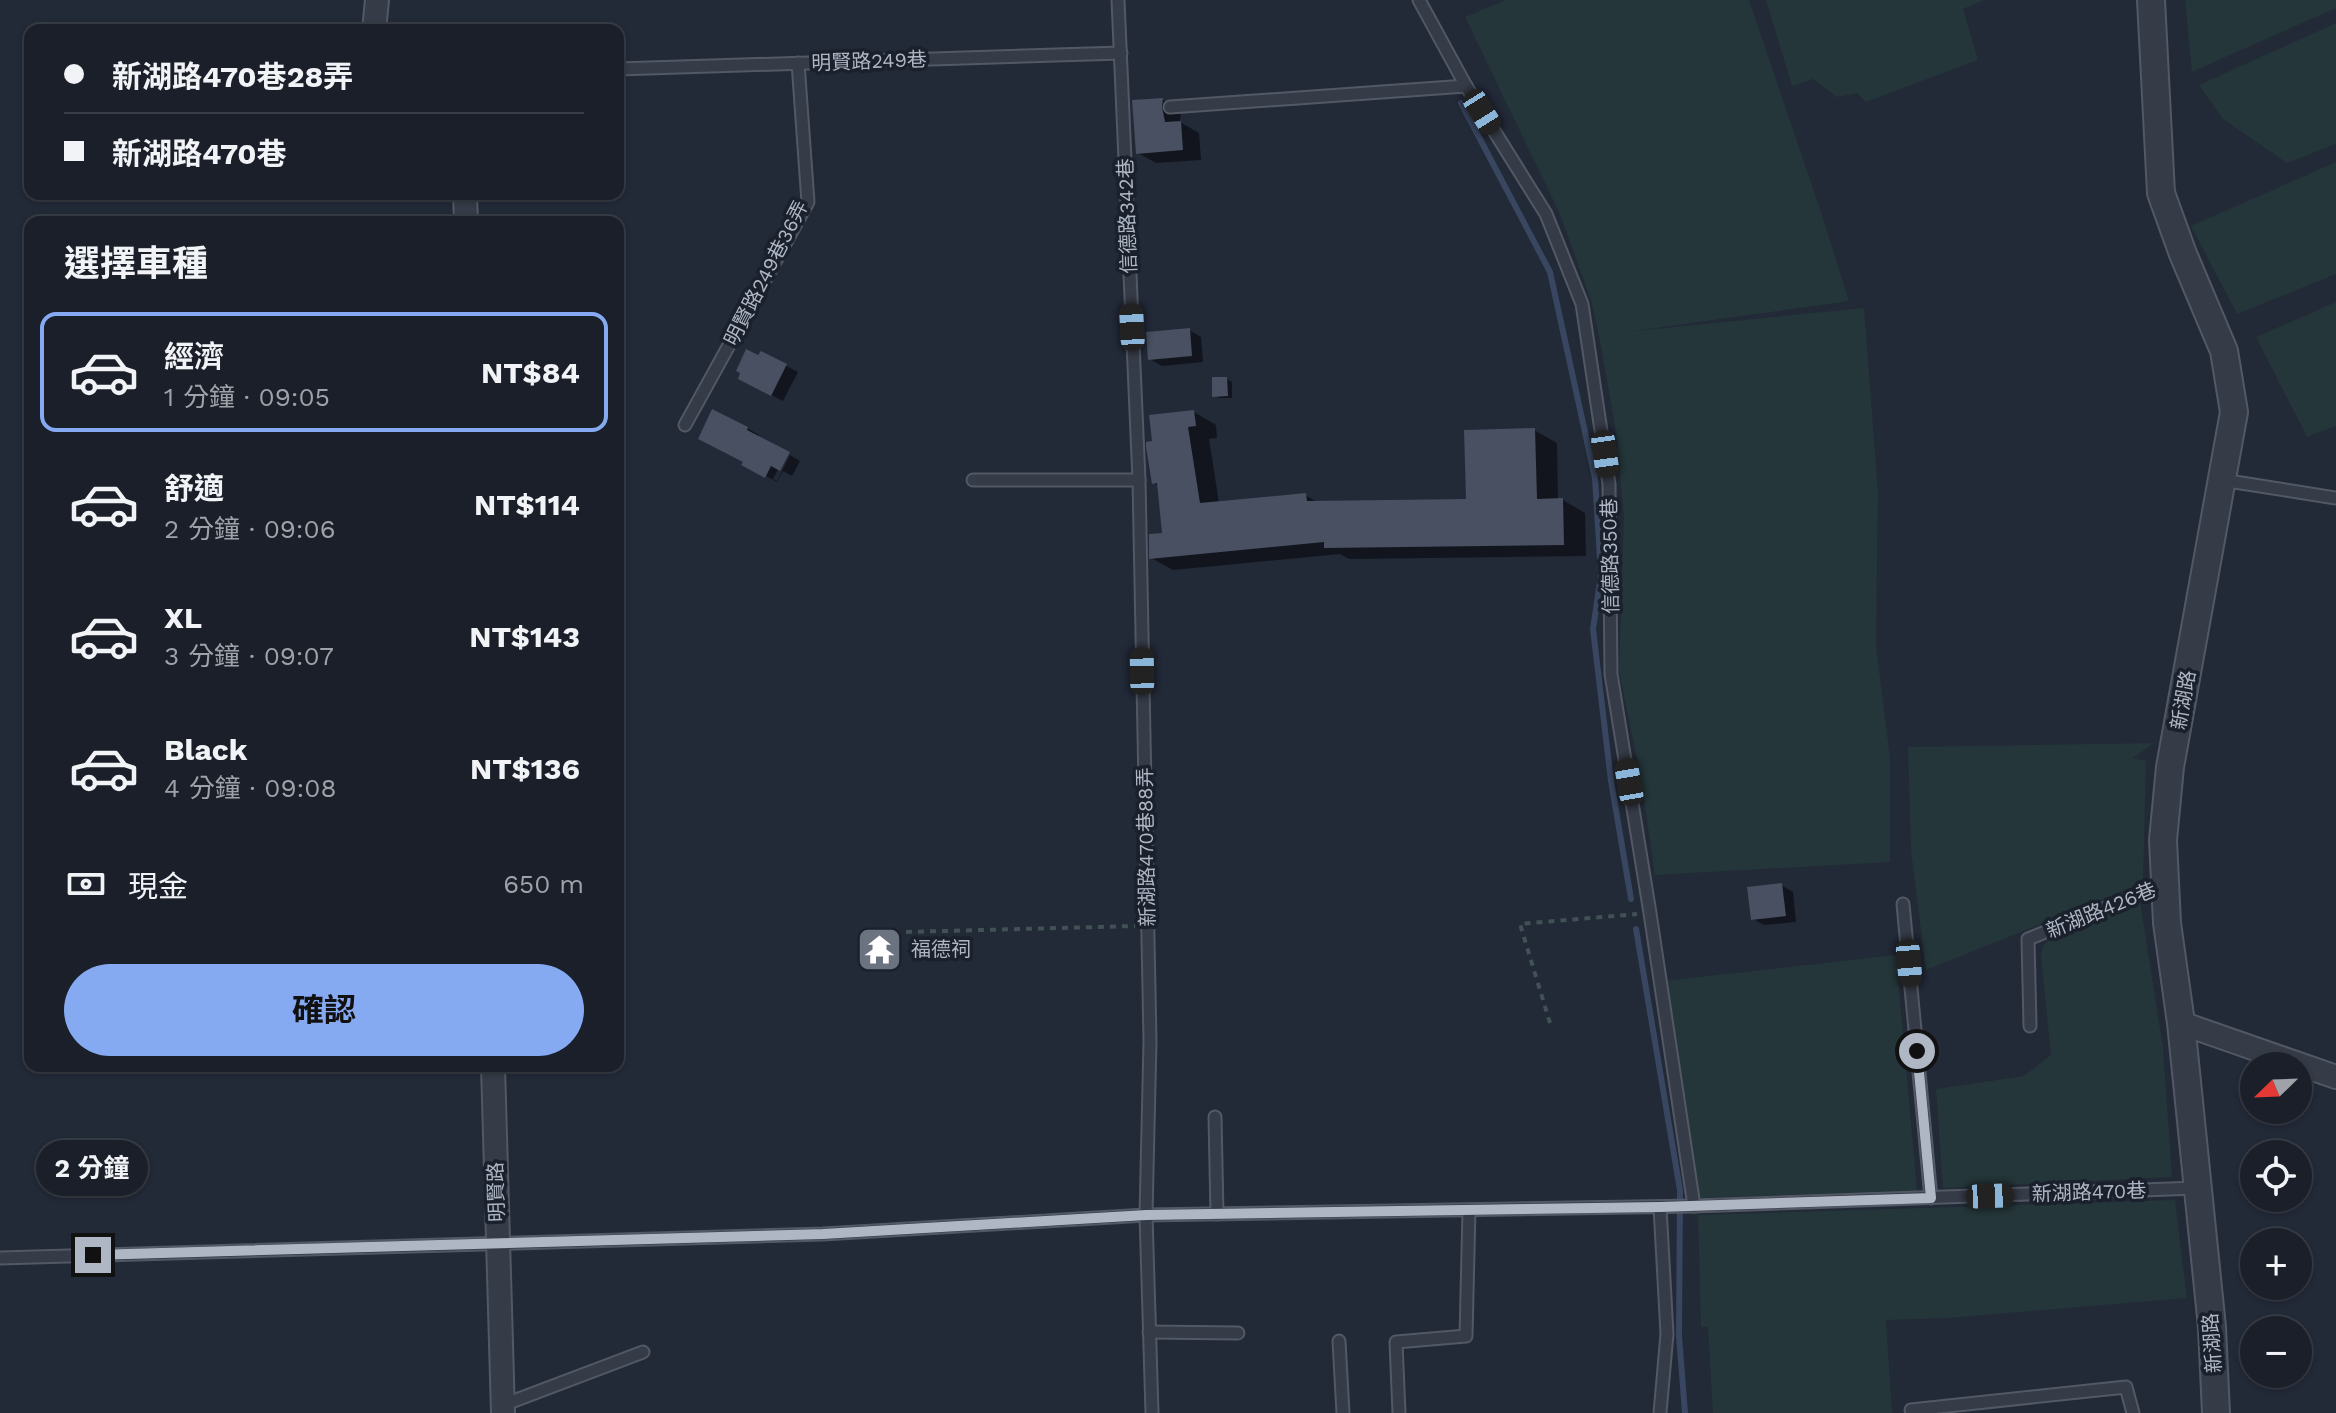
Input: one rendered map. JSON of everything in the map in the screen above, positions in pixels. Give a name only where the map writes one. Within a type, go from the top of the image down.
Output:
[{"type":"street","points":[[375,24],[377,0]]},
{"type":"street","name":"新湖路","points":[[2151,0],[2161,193],[2224,351],[2234,412],[2170,767],[2163,840],[2167,923],[2181,1023],[2212,1327],[2216,1413]]},
{"type":"street","points":[[2181,1023],[2336,1077]]},
{"type":"street","name":"明賢路","points":[[493,1072],[502,1409]]},
{"type":"lane","name":"信德路342巷","points":[[1118,0],[1139,480]]},
{"type":"lane","name":"信德路350巷","points":[[1419,0],[1466,86],[1546,214],[1582,304],[1609,484],[1611,674],[1694,1206]]},
{"type":"lane","name":"明賢路249巷","points":[[624,69],[1121,53]]},
{"type":"lane","name":"明賢路249巷36弄","points":[[685,425],[808,202],[798,63]]},
{"type":"lane","points":[[1170,107],[1466,86]]},
{"type":"lane","points":[[973,480],[1139,480]]},
{"type":"lane","name":"新湖路470巷88弄","points":[[1139,480],[1150,1041],[1146,1215],[1152,1413]]},
{"type":"lane","points":[[2222,480],[2336,498]]},
{"type":"lane","name":"新湖路426巷","points":[[2030,1026],[2028,939],[2166,884]]},
{"type":"lane","points":[[1903,904],[1931,1198]]},
{"type":"lane","points":[[1215,1117],[1217,1214]]},
{"type":"lane","name":"新湖路470巷","points":[[1660,1207],[2197,1188]]},
{"type":"lane","points":[[0,1258],[823,1234],[1146,1215],[1660,1207],[1667,1334],[1660,1413]]},
{"type":"lane","points":[[1399,1413],[1396,1342],[1466,1336],[1469,1210]]},
{"type":"lane","points":[[1149,1332],[1238,1333]]},
{"type":"lane","points":[[1339,1341],[1343,1413]]},
{"type":"lane","points":[[502,1409],[643,1352]]},
{"type":"lane","points":[[1911,1410],[2126,1387],[2133,1413]]},
{"type":"path","points":[[1550,1023],[1520,924],[1650,913]]},
{"type":"path","points":[[906,932],[1147,926]]},
{"type":"shaded area","points":[[1506,0],[1749,0],[1849,301],[1634,331],[1864,308],[1878,492],[1876,646],[1890,758],[1890,862],[1655,875],[1641,779],[1619,671],[1624,516],[1615,426],[1599,335],[1591,300],[1559,212],[1465,17]]},
{"type":"shaded area","points":[[1766,0],[1984,0],[1963,9],[1978,60],[1866,102],[1857,93],[1837,97],[1813,79],[1792,86]]},
{"type":"shaded area","points":[[2185,0],[2336,0],[2336,8],[2192,72]]},
{"type":"shaded area","points":[[2336,23],[2336,144],[2287,163],[2223,119],[2199,85]]},
{"type":"shaded area","points":[[2336,162],[2336,274],[2237,314],[2191,226]]},
{"type":"shaded area","points":[[2336,302],[2336,426],[2307,437],[2256,337]]},
{"type":"shaded area","points":[[2154,743],[2133,758],[2146,761],[2143,883],[1926,970],[1911,850],[1908,747]]},
{"type":"shaded area","points":[[2140,901],[2163,1048],[2172,1177],[1943,1188],[1936,1089],[2024,1076],[2051,1055],[2041,957],[2043,946],[2052,936]]},
{"type":"shaded area","points":[[1896,955],[1917,1191],[1695,1198],[1664,981]]},
{"type":"shaded area","points":[[2175,1200],[2187,1298],[1948,1318],[1886,1320],[1892,1413],[1713,1413],[1708,1327],[1701,1327],[1698,1215]]},
{"type":"building","points":[[1163,98],[1165,122],[1181,121],[1183,150],[1136,154],[1132,100]]},
{"type":"building","points":[[1190,328],[1192,356],[1148,360],[1146,332]]},
{"type":"building","points":[[746,349],[758,355],[761,351],[787,364],[771,396],[738,379],[740,373],[736,371]]},
{"type":"building","points":[[1212,377],[1227,377],[1228,396],[1212,397]]},
{"type":"building","points":[[712,409],[790,452],[780,471],[771,466],[765,478],[741,465],[743,462],[698,439]]},
{"type":"building","points":[[1194,410],[1196,426],[1188,427],[1200,503],[1306,493],[1307,501],[1466,499],[1464,430],[1535,428],[1537,499],[1563,498],[1564,545],[1324,548],[1324,542],[1149,559],[1149,534],[1162,533],[1157,483],[1152,484],[1146,447],[1146,442],[1152,441],[1149,415]]},
{"type":"building","points":[[1782,883],[1786,916],[1751,920],[1747,887]]},
{"type":"waterway","points":[[1461,103],[1550,272],[1595,478],[1601,575],[1593,629],[1611,781],[1631,899]]},
{"type":"waterway","points":[[1636,929],[1680,1190],[1679,1336],[1685,1413]]},
{"type":"place","name":"福德祠","points":[[880,949]]},
{"type":"route","points":[[93,1255],[823,1234],[1146,1215],[1660,1207],[1931,1198],[1917,1051]]}]
